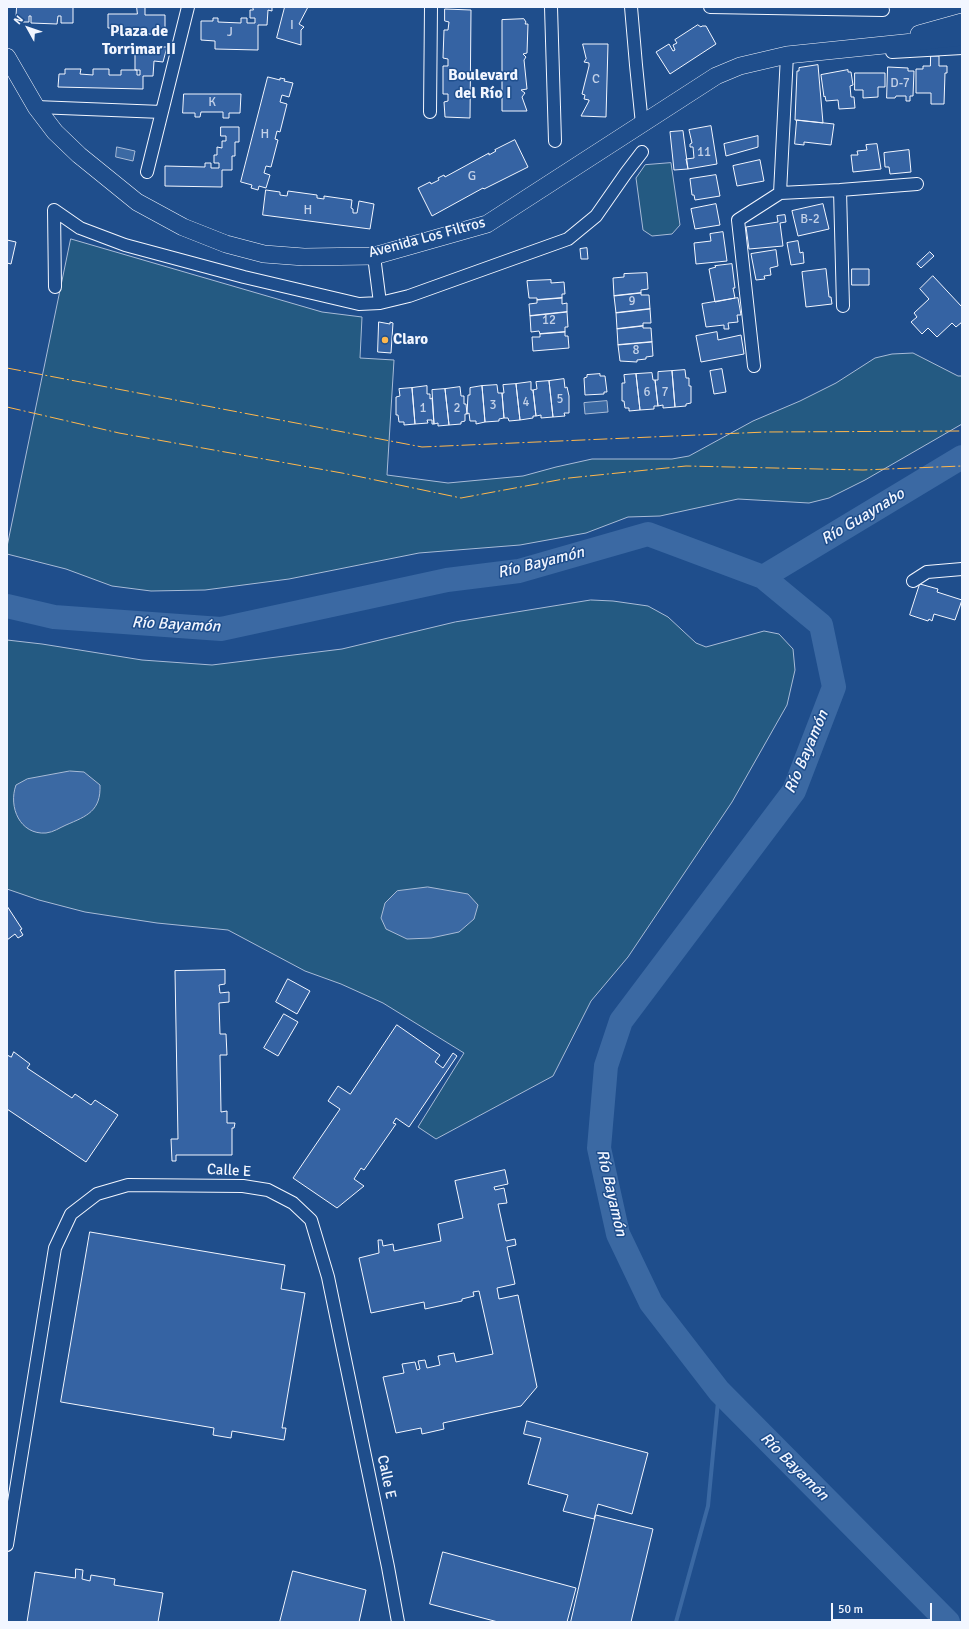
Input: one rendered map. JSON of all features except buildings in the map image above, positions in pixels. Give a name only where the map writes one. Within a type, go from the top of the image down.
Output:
[{"type":"main road","name":"Avenida Los Filtros","points":[[879,46],[962,22]]},
{"type":"main road","name":"Avenida Los Filtros","points":[[7,57],[36,107],[55,132],[79,155],[137,202],[183,227],[226,244],[264,254],[304,257],[374,256],[487,224],[716,76],[740,66],[787,55],[962,37]]},
{"type":"street","points":[[147,172],[188,7]]},
{"type":"street","points":[[430,112],[431,7]]},
{"type":"street","points":[[551,7],[555,141]]},
{"type":"street","points":[[631,7],[642,124]]},
{"type":"street","points":[[710,7],[883,10]]},
{"type":"street","points":[[879,46],[893,52],[962,48]]},
{"type":"street","points":[[780,193],[787,55]]},
{"type":"street","points":[[36,107],[162,112]]},
{"type":"street","points":[[55,287],[54,210],[80,228],[125,245],[244,277],[359,304],[380,303],[409,296],[568,238],[596,216],[642,152]]},
{"type":"street","points":[[754,366],[738,220],[780,193],[917,184]]},
{"type":"street","points":[[840,190],[843,306]]},
{"type":"street","points":[[374,256],[380,303]]},
{"type":"street","points":[[914,581],[927,572],[962,569]]},
{"type":"street","name":"Calle E","points":[[7,1546],[55,1248],[71,1214],[97,1194],[128,1185],[243,1186],[268,1190],[293,1203],[311,1220],[326,1270],[388,1567],[398,1622]]},
{"type":"shaded area","points":[[117,147],[135,151],[133,161],[116,157]]},
{"type":"shaded area","points":[[671,163],[680,225],[672,234],[652,236],[643,230],[636,178],[645,165]]},
{"type":"shaded area","points":[[71,239],[322,312],[362,317],[360,358],[394,360],[387,475],[448,483],[523,476],[592,459],[672,459],[689,456],[753,421],[800,401],[836,383],[875,358],[892,354],[913,353],[958,376],[962,376],[962,424],[865,480],[829,498],[809,503],[738,499],[660,516],[628,517],[586,533],[520,545],[419,553],[289,579],[205,590],[151,591],[112,586],[66,569],[7,554],[7,547]]},
{"type":"shaded area","points":[[607,401],[608,412],[585,414],[584,403]]},
{"type":"shaded area","points":[[591,600],[613,601],[648,606],[668,617],[696,643],[706,647],[764,631],[779,634],[793,649],[795,670],[787,705],[732,802],[628,957],[591,1001],[553,1076],[436,1139],[418,1127],[464,1053],[383,1003],[341,984],[305,971],[228,930],[157,923],[85,912],[39,900],[7,889],[7,640],[142,660],[212,665],[342,649],[455,622]]},
{"type":"shaded area","points":[[70,771],[84,772],[100,785],[100,794],[95,807],[80,819],[52,832],[37,832],[29,829],[18,818],[15,810],[14,793],[16,785],[27,779]]},
{"type":"shaded area","points":[[428,887],[468,894],[478,905],[474,919],[459,932],[431,938],[407,939],[386,929],[381,918],[385,903],[397,891]]},
{"type":"waterway","name":"Río Guaynabo","points":[[763,577],[962,457]]},
{"type":"waterway","name":"Río Bayamón","points":[[7,606],[54,617],[221,629],[447,580],[519,571],[648,534],[763,577],[821,625],[834,687],[794,791],[621,1021],[606,1066],[599,1148],[618,1234],[651,1303],[719,1391],[948,1622]]},
{"type":"waterway","points":[[676,1622],[708,1506],[719,1391]]},
{"type":"power","points":[[7,368],[422,447],[766,432],[962,431]]},
{"type":"power","points":[[7,407],[119,433],[342,473],[461,498],[569,478],[686,466],[863,470],[962,466]]},
{"type":"place","name":"Claro","points":[[385,340]]},
{"type":"district","name":"Plaza de Torrimar II","points":[[139,41]]},
{"type":"district","name":"Boulevard del Río I","points":[[483,85]]}]
